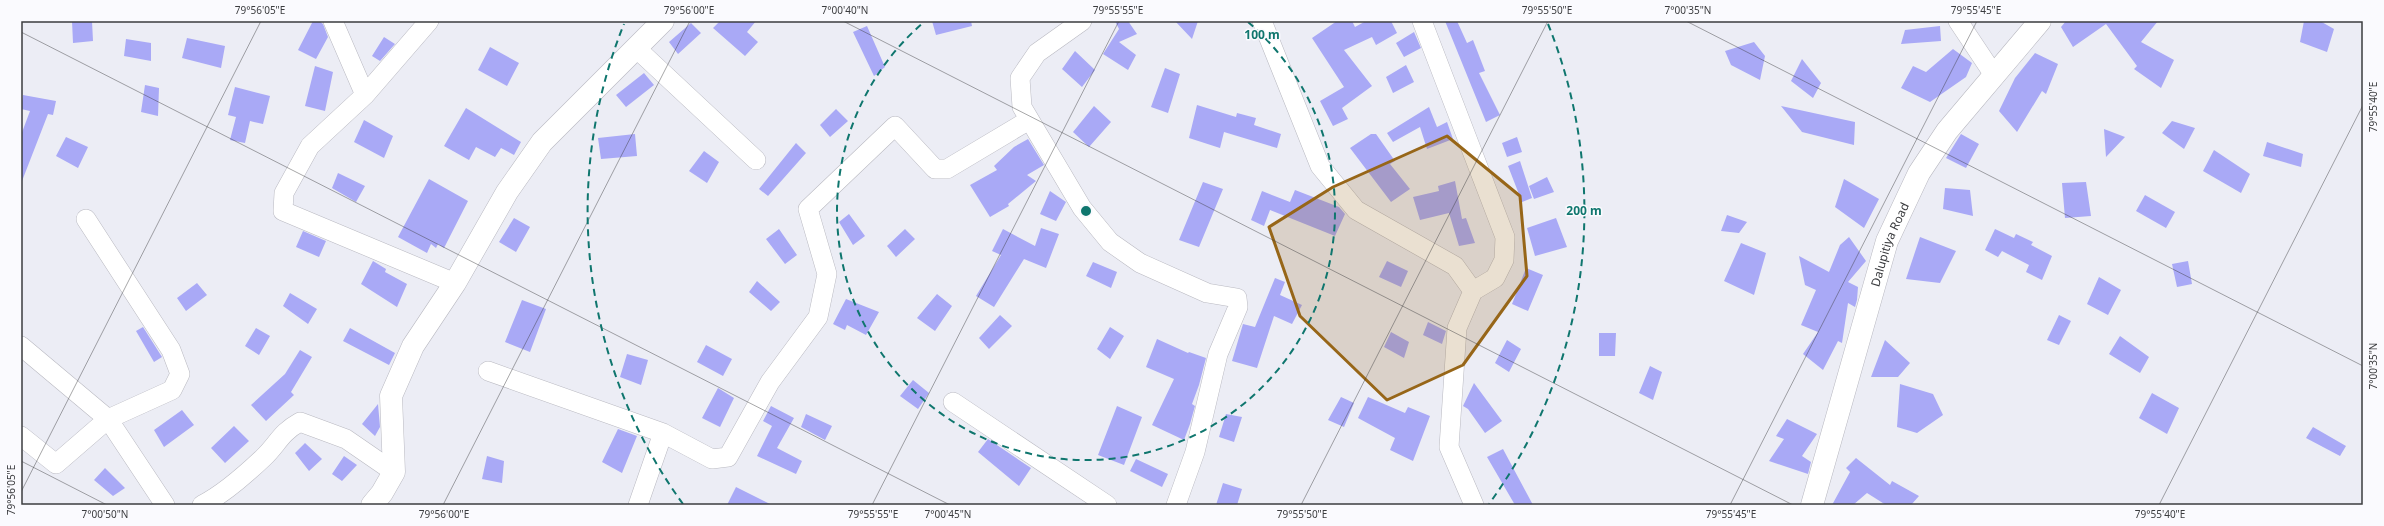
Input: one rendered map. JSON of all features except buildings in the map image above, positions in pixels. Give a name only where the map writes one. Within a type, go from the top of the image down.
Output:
[{"type":"street","points":[[333,21],[365,95]]},
{"type":"street","points":[[428,21],[365,95],[310,146],[284,194],[283,211],[455,283]]},
{"type":"street","points":[[372,505],[382,493],[394,472],[391,396],[413,346],[455,283],[507,192],[542,142],[663,21]]},
{"type":"street","points":[[1082,21],[1037,54],[1020,78],[1022,107],[1029,120],[1082,208],[1110,242],[1147,266],[1207,293],[1237,298],[1238,307],[1218,354],[1195,452],[1176,505]]},
{"type":"street","points":[[1262,21],[1320,166],[1356,210],[1455,266],[1473,291]]},
{"type":"street","points":[[1422,21],[1505,237],[1504,260],[1495,278],[1473,291],[1457,328],[1449,447],[1474,505]]},
{"type":"street","points":[[1958,21],[1994,75]]},
{"type":"street","name":"Dalupitiya Road","points":[[1812,505],[1887,241],[1919,173],[1947,131],[2040,21]]},
{"type":"street","points":[[636,48],[756,160]]},
{"type":"street","points":[[488,371],[663,433],[712,459],[728,457],[770,382],[818,318],[827,274],[808,210],[895,126],[934,169],[947,169],[1029,120]]},
{"type":"street","points":[[21,436],[56,464],[108,419],[172,390],[180,374],[171,350],[86,219]]},
{"type":"street","points":[[21,346],[108,419],[166,505]]},
{"type":"street","points":[[953,402],[1107,505]]},
{"type":"street","points":[[202,505],[214,499],[264,458],[286,430],[300,422],[346,439],[394,472]]},
{"type":"street","points":[[638,505],[663,433]]},
{"type":"highlighted area","points":[[1447,136],[1520,196],[1527,276],[1463,365],[1387,400],[1300,316],[1269,227],[1333,187]]}]
